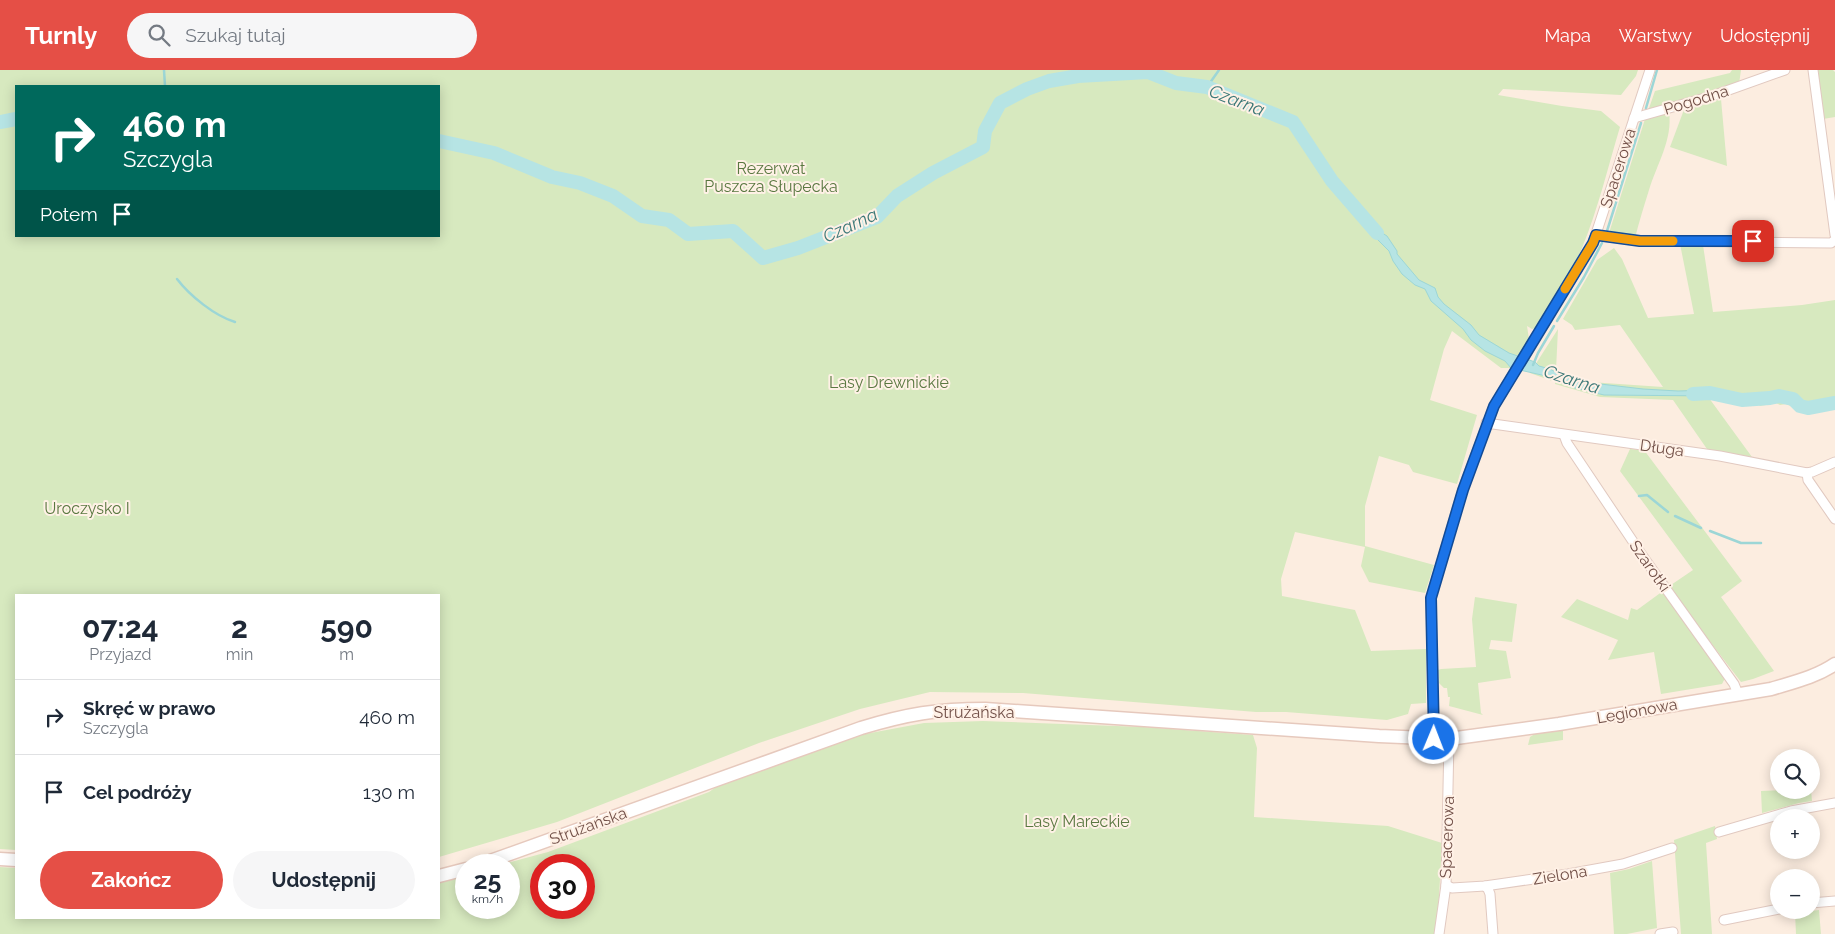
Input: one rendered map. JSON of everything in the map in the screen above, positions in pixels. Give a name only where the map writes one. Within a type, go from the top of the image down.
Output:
[{"type":"main road","name":"Legionowa","points":[[1434,739],[1449,739],[1550,726],[1772,689],[1802,680],[1835,664]]},
{"type":"main road","name":"Strużańska","points":[[510,854],[861,728],[899,717],[926,712],[951,709],[985,709],[1434,739]]},
{"type":"main road","points":[[0,859],[15,860]]},
{"type":"main road","points":[[440,876],[455,872]]},
{"type":"street","name":"Spacerowa","points":[[1434,739],[1431,598],[1455,516],[1486,423],[1494,406],[1593,243],[1650,70]]},
{"type":"street","name":"Pogodna","points":[[1634,118],[1712,96],[1785,70]]},
{"type":"street","points":[[1813,70],[1835,235]]},
{"type":"street","points":[[1596,235],[1640,241],[1830,243],[1835,240]]},
{"type":"street","name":"Długa","points":[[1486,423],[1720,456],[1807,473]]},
{"type":"street","name":"Szarotki","points":[[1564,435],[1565,441],[1644,558],[1734,684],[1738,694]]},
{"type":"street","points":[[1835,462],[1807,473],[1808,480],[1835,519]]},
{"type":"street","name":"Spacerowa","points":[[1439,934],[1446,884],[1449,739]]},
{"type":"street","points":[[1719,832],[1791,811],[1835,803]]},
{"type":"street","name":"Zielona","points":[[1446,884],[1452,888],[1485,886],[1568,874],[1623,864],[1672,848]]},
{"type":"street","points":[[1485,886],[1490,894],[1493,934]]},
{"type":"street","points":[[1820,902],[1835,901]]},
{"type":"street","points":[[1724,920],[1770,910]]},
{"type":"street","points":[[1660,934],[1674,932]]},
{"type":"green space","name":"Lasy Drewnickie","points":[[0,70],[1638,70],[1636,76],[1621,95],[1503,89],[1498,95],[1601,111],[1620,127],[1598,203],[1582,248],[1566,279],[1536,328],[1532,329],[1527,326],[1529,339],[1521,355],[1516,355],[1511,368],[1501,368],[1452,331],[1444,349],[1430,400],[1477,415],[1457,484],[1413,472],[1409,465],[1379,456],[1365,506],[1365,546],[1434,565],[1425,593],[1369,582],[1361,566],[1365,547],[1295,532],[1281,579],[1282,596],[1355,610],[1371,651],[1426,649],[1426,703],[1411,704],[1408,714],[1387,720],[1286,712],[1256,712],[1023,693],[930,692],[860,709],[759,743],[557,822],[440,857],[440,594],[15,594],[15,850],[0,849]]},
{"type":"green space","points":[[1732,70],[1741,70],[1739,84],[1648,111],[1655,91],[1730,73]]},
{"type":"green space","points":[[1817,70],[1833,70],[1835,72],[1835,117],[1823,119]]},
{"type":"green space","points":[[1721,99],[1727,166],[1670,147],[1685,107],[1700,106]]},
{"type":"green space","points":[[1669,112],[1670,122],[1667,142],[1649,190],[1635,238],[1609,233],[1645,119]]},
{"type":"green space","points":[[1680,244],[1703,245],[1713,312],[1802,305],[1835,300],[1835,408],[1801,411],[1786,404],[1780,405],[1776,403],[1760,406],[1756,403],[1709,398],[1752,457],[1707,449],[1673,400],[1600,397],[1555,384],[1555,382],[1530,373],[1558,329],[1556,370],[1590,382],[1663,387],[1620,325],[1575,330],[1572,325],[1563,319],[1597,260],[1614,248],[1622,259],[1648,318],[1694,314]]},
{"type":"green space","points":[[1630,449],[1644,450],[1742,581],[1721,597],[1774,671],[1741,682],[1668,587],[1693,570],[1620,471]]},
{"type":"green space","points":[[1663,591],[1725,678],[1722,684],[1661,694],[1654,652],[1608,660],[1618,640],[1561,617],[1577,599],[1628,620],[1631,608],[1637,610]]},
{"type":"green space","points":[[1475,597],[1517,604],[1512,642],[1491,640],[1489,649],[1506,651],[1511,678],[1478,683],[1481,713],[1483,715],[1449,706],[1450,697],[1448,697],[1447,688],[1444,688],[1439,683],[1438,672],[1441,669],[1476,667],[1472,619]]},
{"type":"green space","name":"Lasy Mareckie","points":[[983,721],[1143,727],[1253,735],[1257,748],[1254,817],[1388,826],[1442,843],[1438,915],[1434,934],[0,934],[0,867],[15,868],[15,919],[440,919],[440,882],[455,877],[455,919],[520,919],[520,860],[530,857],[530,919],[595,919],[595,854],[541,854],[709,792],[734,774],[865,734],[924,723]]},
{"type":"green space","points":[[1563,729],[1563,740],[1528,745],[1530,737],[1538,732]]},
{"type":"green space","points":[[1761,791],[1770,791],[1770,799],[1812,799],[1812,801],[1770,809],[1770,811],[1762,813]]},
{"type":"green space","points":[[1715,826],[1717,839],[1706,843],[1712,934],[1681,934],[1674,840]]},
{"type":"green space","points":[[1652,861],[1657,928],[1627,934],[1614,934],[1610,873]]},
{"type":"green space","points":[[1795,919],[1820,919],[1821,934],[1796,934]]},
{"type":"water","points":[[1368,218],[1376,229],[1387,236],[1397,254],[1419,280],[1435,288],[1438,297],[1444,304],[1471,325],[1479,335],[1509,353],[1535,362],[1539,366],[1561,375],[1592,383],[1643,389],[1711,390],[1713,396],[1604,395],[1571,387],[1546,376],[1511,368],[1505,361],[1485,351],[1471,340],[1463,329],[1431,301],[1425,289],[1415,285],[1402,274],[1389,251],[1377,239],[1364,220]]},
{"type":"waterway","points":[[164,70],[165,85]]},
{"type":"waterway","points":[[1207,87],[1219,70]]},
{"type":"waterway","points":[[1646,108],[1657,70]]},
{"type":"waterway","name":"Czarna","points":[[440,141],[494,153],[552,177],[580,183],[613,196],[642,216],[669,220],[688,234],[733,231],[763,258],[798,248],[877,217],[897,196],[933,173],[983,147],[985,131],[1000,103],[1027,89],[1049,81],[1078,76],[1148,72],[1176,83],[1207,87],[1293,122],[1332,181],[1377,233]]},
{"type":"waterway","name":"Czarna","points":[[0,122],[15,119]]},
{"type":"waterway","points":[[1607,231],[1641,123]]},
{"type":"waterway","points":[[1557,321],[1602,243]]},
{"type":"waterway","points":[[177,279],[203,305],[235,322]]},
{"type":"waterway","points":[[1533,365],[1554,326]]},
{"type":"waterway","name":"Czarna","points":[[1693,394],[1710,393],[1742,400],[1779,396],[1793,399],[1800,406],[1808,408],[1835,403]]},
{"type":"waterway","points":[[1639,496],[1647,495],[1668,512]]},
{"type":"waterway","points":[[1675,516],[1701,528]]},
{"type":"waterway","points":[[1710,531],[1741,543],[1761,543]]},
{"type":"slow traffic","points":[[1565,289],[1596,235],[1640,241],[1673,241]]},
{"type":"route","points":[[1434,739],[1431,598],[1463,490],[1486,423],[1494,406],[1593,243],[1596,235],[1640,241],[1753,241]]},
{"type":"park label","name":"Rezerwat Puszcza Słupecka","points":[[771,177]]},
{"type":"park label","name":"Uroczysko I","points":[[87,508]]}]
